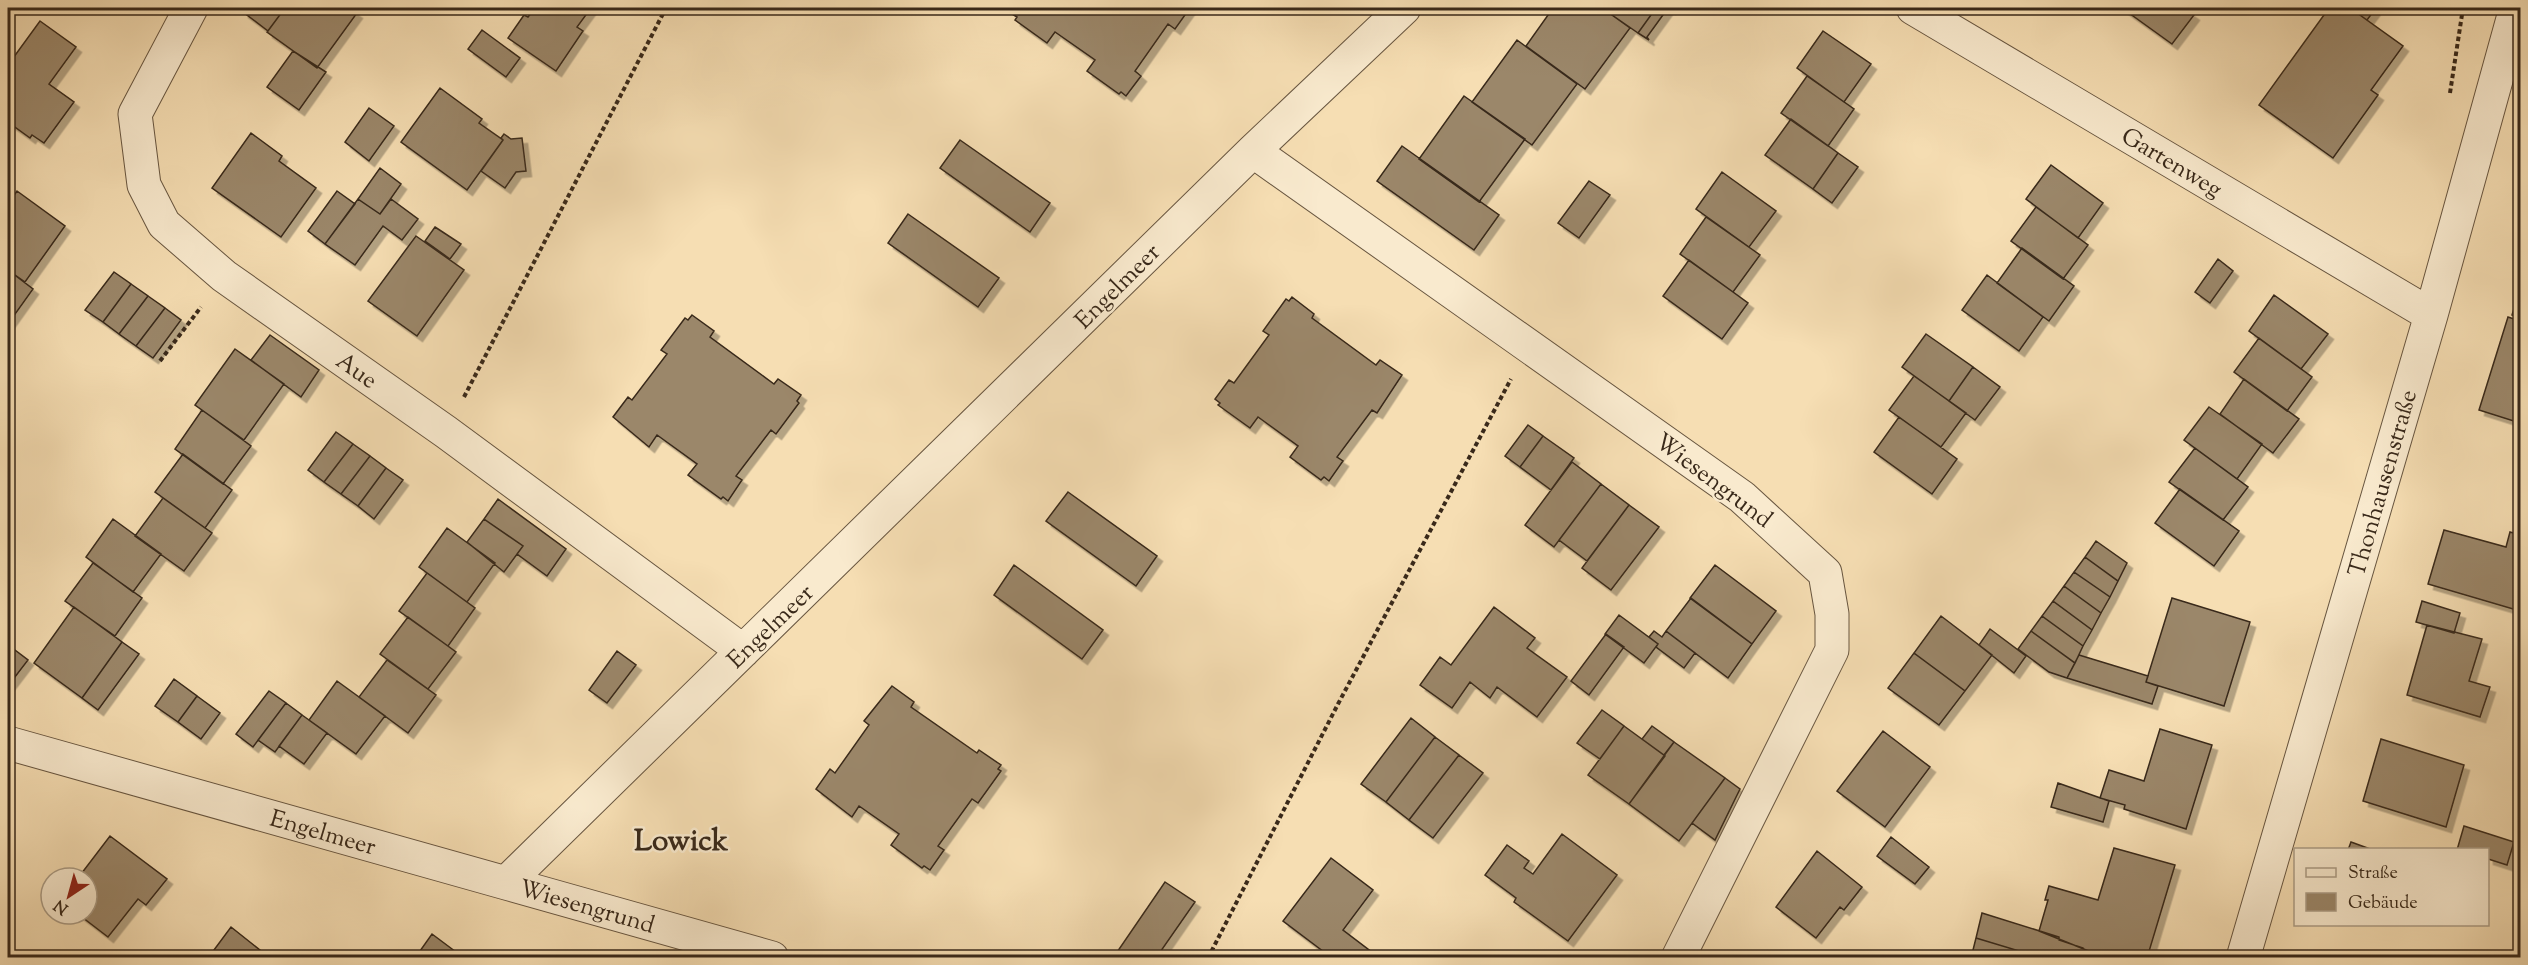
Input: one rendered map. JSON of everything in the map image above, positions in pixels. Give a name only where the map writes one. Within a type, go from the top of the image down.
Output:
[{"type":"street","name":"Aue","points":[[191,8],[135,114],[144,185],[164,224],[224,276],[446,432],[743,651]]},
{"type":"street","name":"Engelmeer","points":[[8,743],[506,883],[1253,151],[1404,8]]},
{"type":"street","name":"Gartenweg","points":[[1913,8],[2431,315]]},
{"type":"street","name":"Thonhausenstraße","points":[[2243,957],[2431,315],[2517,8]]},
{"type":"street","name":"Wiesengrund","points":[[1253,151],[1742,496],[1825,573],[1832,614],[1832,650],[1677,957]]},
{"type":"street","name":"Wiesengrund","points":[[506,883],[772,957]]},
{"type":"path","points":[[446,432],[666,8]]},
{"type":"path","points":[[160,362],[224,276]]},
{"type":"path","points":[[1208,957],[1338,704],[1529,347]]},
{"type":"building","points":[[246,8],[285,8],[268,31],[243,12]]},
{"type":"building","points":[[285,8],[349,8],[357,13],[317,68],[267,32]]},
{"type":"building","points":[[535,8],[591,8],[577,27],[583,31],[556,71],[508,38],[524,15],[528,17]]},
{"type":"building","points":[[1016,8],[1190,8],[1175,29],[1168,24],[1135,71],[1141,76],[1126,96],[1121,92],[1119,94],[1087,71],[1095,60],[1055,32],[1047,43],[1015,20],[1017,17],[1012,14]]},
{"type":"building","points":[[1553,8],[1602,8],[1630,28],[1585,89],[1526,46]]},
{"type":"building","points":[[1602,8],[1656,8],[1638,33]]},
{"type":"building","points":[[1656,8],[1668,8],[1647,37],[1649,40],[1638,33]]},
{"type":"building","points":[[2122,8],[2184,8],[2194,15],[2172,44]]},
{"type":"building","points":[[2329,8],[2350,8],[2403,46],[2371,90],[2378,95],[2333,158],[2259,105]]},
{"type":"building","points":[[2350,8],[2376,8],[2367,20]]},
{"type":"building","points":[[40,21],[76,47],[49,84],[74,102],[44,143],[32,135],[30,138],[8,122],[8,65]]},
{"type":"building","points":[[482,30],[520,58],[506,77],[468,49]]},
{"type":"building","points":[[1823,31],[1871,64],[1844,102],[1797,68]]},
{"type":"building","points":[[1517,40],[1577,84],[1532,145],[1472,102]]},
{"type":"building","points":[[293,51],[326,72],[299,110],[267,87]]},
{"type":"building","points":[[1807,76],[1854,109],[1828,146],[1781,113]]},
{"type":"building","points":[[440,88],[482,119],[479,123],[503,140],[467,190],[401,142]]},
{"type":"building","points":[[1464,96],[1525,139],[1479,202],[1419,159]]},
{"type":"building","points":[[369,108],[394,126],[369,161],[345,142]]},
{"type":"building","points":[[1791,119],[1838,153],[1813,189],[1765,155]]},
{"type":"building","points":[[251,133],[282,156],[279,161],[316,188],[281,237],[212,188]]},
{"type":"building","points":[[504,134],[511,139],[522,138],[526,171],[516,172],[505,188],[481,171],[503,140],[501,138]]},
{"type":"building","points":[[960,140],[1050,203],[1030,232],[940,168]]},
{"type":"building","points":[[1402,146],[1499,215],[1474,250],[1377,181]]},
{"type":"building","points":[[1838,153],[1858,167],[1832,203],[1813,189]]},
{"type":"building","points":[[2051,165],[2103,203],[2078,238],[2026,199]]},
{"type":"building","points":[[380,168],[401,184],[380,214],[358,199]]},
{"type":"building","points":[[1722,172],[1776,211],[1749,247],[1696,209]]},
{"type":"building","points":[[1589,181],[1610,195],[1579,238],[1558,223]]},
{"type":"building","points":[[17,191],[65,226],[25,282],[8,270],[8,204]]},
{"type":"building","points":[[337,191],[355,204],[325,244],[308,231]]},
{"type":"building","points":[[358,199],[380,214],[391,199],[418,219],[402,240],[383,226],[355,265],[325,244]]},
{"type":"building","points":[[2036,207],[2088,245],[2063,279],[2011,241]]},
{"type":"building","points":[[908,214],[999,278],[978,307],[888,243]]},
{"type":"building","points":[[1706,217],[1760,255],[1733,292],[1680,254]]},
{"type":"building","points":[[435,227],[461,244],[450,259],[425,241]]},
{"type":"building","points":[[416,236],[464,270],[417,336],[368,301]]},
{"type":"building","points":[[2022,248],[2074,286],[2049,321],[1997,283]]},
{"type":"building","points":[[2218,259],[2233,271],[2210,303],[2195,292]]},
{"type":"building","points":[[1689,260],[1748,303],[1722,339],[1663,296]]},
{"type":"building","points":[[8,270],[33,289],[8,324]]},
{"type":"building","points":[[114,272],[131,284],[103,322],[85,310]]},
{"type":"building","points":[[1987,275],[2043,317],[2019,351],[1962,310]]},
{"type":"building","points":[[131,284],[148,296],[119,334],[103,322]]},
{"type":"building","points":[[2520,290],[2520,317],[2512,315]]},
{"type":"building","points":[[2274,295],[2328,334],[2301,369],[2249,331]]},
{"type":"building","points":[[148,296],[165,308],[136,346],[119,334]]},
{"type":"building","points":[[1292,297],[1314,314],[1312,318],[1376,365],[1380,360],[1402,375],[1377,413],[1372,410],[1337,457],[1343,461],[1329,481],[1324,477],[1321,480],[1290,457],[1298,446],[1258,417],[1250,428],[1218,405],[1220,403],[1215,399],[1229,380],[1234,383],[1269,335],[1263,331],[1286,299],[1289,301]]},
{"type":"building","points":[[165,308],[181,320],[153,358],[136,346]]},
{"type":"building","points":[[692,315],[714,331],[710,337],[774,384],[778,379],[801,395],[797,401],[799,403],[776,434],[771,430],[736,476],[742,480],[728,501],[723,497],[721,499],[688,475],[697,464],[657,435],[649,447],[613,417],[628,397],[632,400],[667,354],[661,350],[685,318],[688,320]]},
{"type":"building","points":[[2508,317],[2520,321],[2520,423],[2479,410]]},
{"type":"building","points":[[1926,334],[1973,367],[1949,401],[1902,367]]},
{"type":"building","points":[[270,335],[319,370],[301,397],[251,360]]},
{"type":"building","points":[[2259,338],[2312,377],[2287,411],[2234,372]]},
{"type":"building","points":[[235,349],[284,384],[244,440],[195,405]]},
{"type":"building","points":[[1973,367],[2000,387],[1975,420],[1949,401]]},
{"type":"building","points":[[1914,376],[1966,413],[1941,447],[1889,410]]},
{"type":"building","points":[[2244,379],[2299,419],[2273,453],[2220,414]]},
{"type":"building","points":[[2209,407],[2262,444],[2237,479],[2184,440]]},
{"type":"building","points":[[202,410],[251,446],[223,484],[175,449]]},
{"type":"building","points":[[1899,417],[1957,459],[1932,494],[1874,452]]},
{"type":"building","points":[[1528,425],[1543,436],[1520,467],[1505,456]]},
{"type":"building","points":[[336,432],[353,444],[324,482],[308,470]]},
{"type":"building","points":[[1543,436],[1574,458],[1551,490],[1520,467]]},
{"type":"building","points":[[353,444],[370,456],[341,494],[324,482]]},
{"type":"building","points":[[2195,448],[2248,487],[2223,520],[2169,482]]},
{"type":"building","points":[[183,454],[232,490],[205,528],[155,492]]},
{"type":"building","points":[[370,456],[386,468],[358,506],[341,494]]},
{"type":"building","points":[[1572,462],[1601,484],[1554,547],[1525,525]]},
{"type":"building","points":[[386,468],[403,480],[374,519],[358,506]]},
{"type":"building","points":[[1601,484],[1629,505],[1587,561],[1559,540]]},
{"type":"building","points":[[2180,489],[2239,531],[2214,566],[2155,523]]},
{"type":"building","points":[[1068,492],[1157,556],[1136,586],[1046,521]]},
{"type":"building","points":[[163,498],[212,533],[184,571],[135,536]]},
{"type":"building","points":[[498,499],[566,549],[547,576],[517,554],[523,546],[484,519]]},
{"type":"building","points":[[1629,505],[1659,527],[1611,590],[1582,568]]},
{"type":"building","points":[[113,519],[161,554],[133,592],[86,557]]},
{"type":"building","points":[[484,519],[523,546],[504,572],[467,542]]},
{"type":"building","points":[[447,528],[495,563],[467,602],[419,567]]},
{"type":"building","points":[[2444,530],[2506,547],[2510,532],[2520,535],[2520,611],[2428,584]]},
{"type":"building","points":[[2096,541],[2127,563],[2118,581],[2085,557]]},
{"type":"building","points":[[2085,557],[2118,581],[2110,597],[2074,572]]},
{"type":"building","points":[[93,563],[142,598],[115,636],[65,601]]},
{"type":"building","points":[[1014,565],[1103,630],[1082,659],[994,595]]},
{"type":"building","points":[[1715,565],[1776,611],[1752,644],[1690,598]]},
{"type":"building","points":[[2074,572],[2110,597],[2101,613],[2064,586]]},
{"type":"building","points":[[427,573],[475,608],[448,646],[399,611]]},
{"type":"building","points":[[2064,586],[2101,613],[2092,630],[2053,601]]},
{"type":"building","points":[[1691,598],[1752,644],[1728,678],[1666,631]]},
{"type":"building","points":[[2172,598],[2250,622],[2224,706],[2146,682]]},
{"type":"building","points":[[2053,601],[2092,630],[2083,646],[2042,616]]},
{"type":"building","points":[[2422,601],[2460,613],[2454,633],[2416,622]]},
{"type":"building","points":[[74,607],[122,642],[82,698],[34,663]]},
{"type":"building","points":[[1494,607],[1535,638],[1527,648],[1567,677],[1537,717],[1497,687],[1490,698],[1470,682],[1452,708],[1420,685],[1440,657],[1451,665]]},
{"type":"building","points":[[1619,615],[1658,644],[1644,663],[1605,634]]},
{"type":"building","points":[[1941,616],[1992,655],[1965,691],[1914,653]]},
{"type":"building","points":[[2042,616],[2083,646],[2075,663],[2031,631]]},
{"type":"building","points":[[408,617],[456,652],[428,689],[380,654]]},
{"type":"building","points":[[2427,625],[2482,639],[2469,681],[2490,687],[2480,717],[2407,695]]},
{"type":"building","points":[[1990,629],[2026,656],[2014,673],[1979,645]]},
{"type":"building","points":[[1654,631],[1662,637],[1666,631],[1695,653],[1684,668],[1656,647],[1658,644],[1649,637]]},
{"type":"building","points":[[2031,631],[2075,663],[2067,678],[2049,672],[2018,649]]},
{"type":"building","points":[[1606,634],[1624,647],[1589,695],[1571,681]]},
{"type":"building","points":[[122,642],[139,654],[98,710],[82,698]]},
{"type":"building","points":[[11,647],[28,660],[8,686],[8,652]]},
{"type":"building","points":[[617,651],[636,665],[607,703],[589,690]]},
{"type":"building","points":[[1914,653],[1965,691],[1939,725],[1888,688]]},
{"type":"building","points":[[2079,655],[2148,676],[2146,682],[2158,686],[2152,704],[2067,678]]},
{"type":"building","points":[[387,660],[436,695],[408,733],[359,697]]},
{"type":"building","points":[[174,679],[197,696],[178,722],[155,706]]},
{"type":"building","points":[[337,681],[385,716],[356,754],[309,720]]},
{"type":"building","points":[[892,686],[914,702],[911,707],[977,753],[979,750],[1001,765],[998,769],[1001,771],[978,803],[972,799],[938,846],[944,850],[930,870],[924,866],[922,868],[891,845],[899,834],[859,806],[852,817],[816,789],[830,769],[835,773],[869,725],[864,721]]},
{"type":"building","points":[[269,691],[286,703],[253,747],[236,734]]},
{"type":"building","points":[[197,696],[220,713],[201,739],[178,722]]},
{"type":"building","points":[[286,703],[302,715],[275,752],[258,740]]},
{"type":"building","points":[[1602,710],[1624,726],[1600,759],[1577,743]]},
{"type":"building","points":[[302,715],[327,733],[304,764],[279,746]]},
{"type":"building","points":[[1411,718],[1435,737],[1386,802],[1361,784]]},
{"type":"building","points":[[1624,726],[1665,756],[1629,804],[1588,775]]},
{"type":"building","points":[[1652,726],[1674,742],[1664,755],[1642,739]]},
{"type":"building","points":[[2160,729],[2212,745],[2186,829],[2124,809],[2125,805],[2100,798],[2109,770],[2144,781]]},
{"type":"building","points":[[1883,731],[1930,767],[1885,827],[1837,791]]},
{"type":"building","points":[[1435,737],[1459,755],[1409,820],[1386,802]]},
{"type":"building","points":[[2381,739],[2464,765],[2446,827],[2363,801]]},
{"type":"building","points":[[1674,742],[1725,778],[1679,841],[1629,804]]},
{"type":"building","points":[[1459,755],[1483,773],[1433,838],[1409,820]]},
{"type":"building","points":[[1725,778],[1740,789],[1715,840],[1692,823]]},
{"type":"building","points":[[2058,783],[2109,801],[2103,822],[2051,807]]},
{"type":"building","points":[[2464,826],[2514,842],[2507,865],[2489,859],[2489,848],[2458,848]]},
{"type":"building","points":[[1562,834],[1617,875],[1568,941],[1514,902],[1516,898],[1485,875],[1507,845],[1529,861],[1524,868],[1533,874]]},
{"type":"building","points":[[110,836],[167,879],[146,905],[138,899],[108,937],[94,926],[99,926],[99,866],[87,866]]},
{"type":"building","points":[[1891,837],[1929,867],[1915,884],[1877,856]]},
{"type":"building","points":[[2351,842],[2368,848],[2349,848]]},
{"type":"building","points":[[2114,848],[2175,865],[2147,958],[2106,958],[2039,931],[2048,900],[2045,900],[2049,886],[2098,900]]},
{"type":"building","points":[[1817,851],[1862,887],[1844,910],[1840,907],[1816,938],[1776,907]]},
{"type":"building","points":[[1331,858],[1373,890],[1343,930],[1373,953],[1369,958],[1322,958],[1324,952],[1283,921]]},
{"type":"building","points":[[1165,882],[1195,902],[1156,958],[1113,958]]},
{"type":"building","points":[[1982,913],[2059,937],[2059,940],[2083,948],[2082,958],[2042,958],[1976,938]]},
{"type":"building","points":[[231,927],[270,958],[208,958]]},
{"type":"building","points":[[432,934],[464,958],[415,958]]},
{"type":"building","points":[[1976,938],[2042,958],[1982,958],[1972,954]]},
{"type":"district","name":"Lowick","points":[[681,840]]}]
